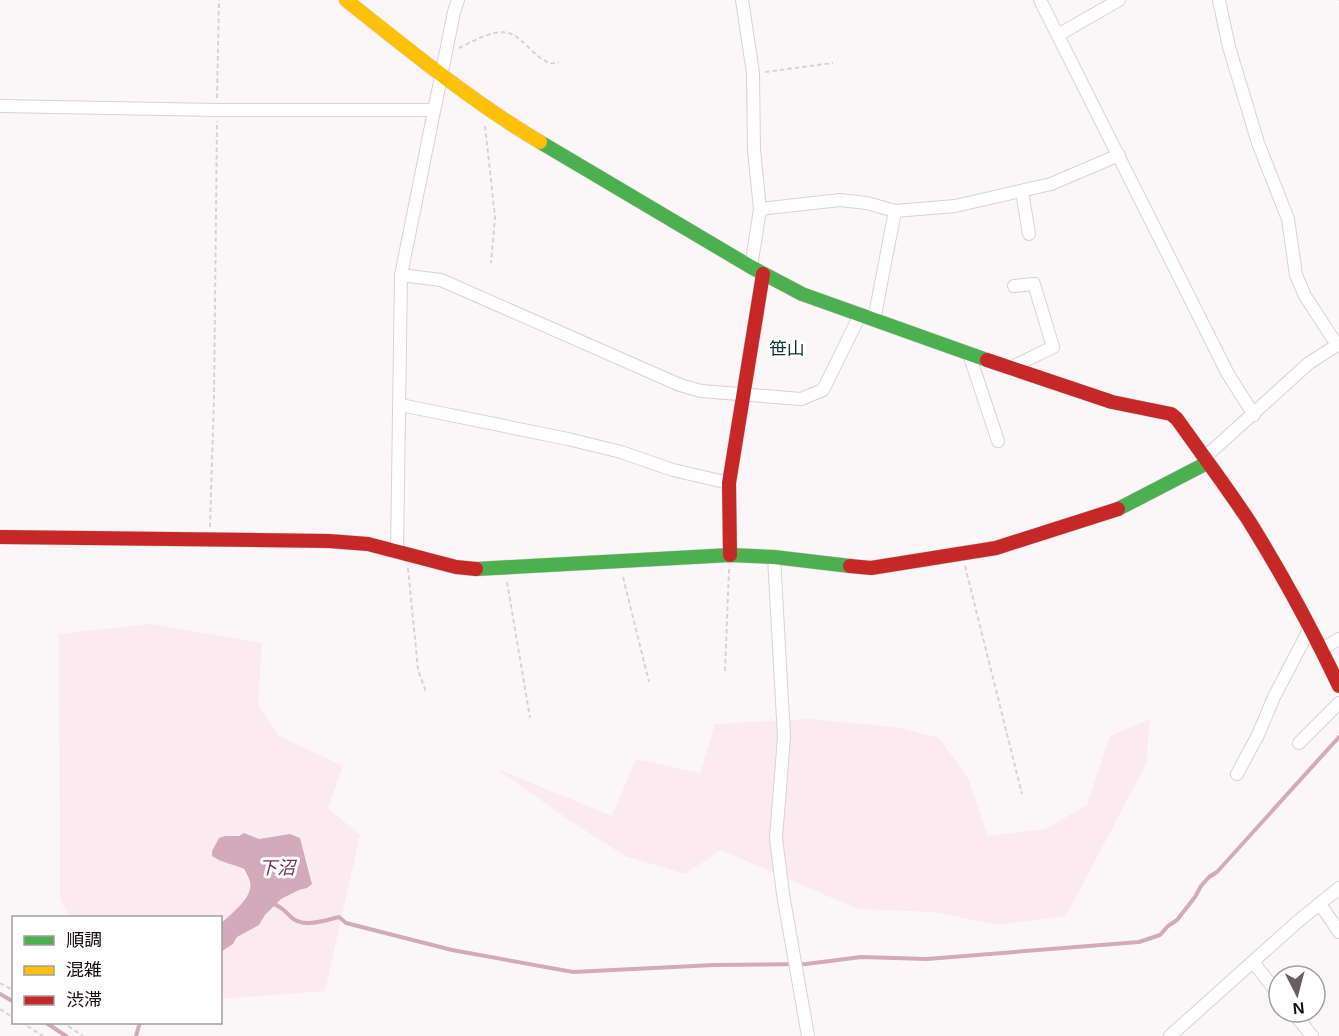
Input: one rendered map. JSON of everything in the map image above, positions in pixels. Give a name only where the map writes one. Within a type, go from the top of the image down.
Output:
[{"type":"street","points":[[346,0],[442,76],[507,122],[757,271],[802,294],[1112,402],[1171,414],[1177,418],[1232,495],[1259,538],[1322,649],[1339,686]]},
{"type":"street","points":[[402,553],[401,275],[458,0]]},
{"type":"street","points":[[730,555],[729,483],[744,396],[757,271],[760,209],[754,150],[753,73],[741,0]]},
{"type":"street","points":[[1040,0],[1228,374],[1254,415]]},
{"type":"street","points":[[1058,35],[1119,0]]},
{"type":"street","points":[[0,537],[328,541],[368,544],[456,567],[483,569],[730,555],[774,557],[871,568],[996,548],[1115,512],[1206,461],[1309,363],[1338,344],[1305,296],[1296,274],[1288,219],[1258,143],[1229,47],[1219,0]]},
{"type":"street","points":[[0,106],[217,110],[434,110]]},
{"type":"street","points":[[760,209],[840,200],[867,203],[896,211],[955,206],[1051,184],[1119,155]]},
{"type":"street","points":[[1022,191],[1029,234]]},
{"type":"street","points":[[874,320],[896,211]]},
{"type":"street","points":[[401,275],[441,280],[681,385],[701,391],[744,396],[801,399],[822,390],[860,315]]},
{"type":"street","points":[[1010,368],[1053,347],[1034,284],[1014,286]]},
{"type":"street","points":[[969,354],[998,441]]},
{"type":"street","points":[[401,405],[568,439],[621,452],[673,470],[729,483]]},
{"type":"street","points":[[774,557],[784,737],[776,838],[783,894],[808,1036]]},
{"type":"street","points":[[1237,774],[1310,628]]},
{"type":"street","points":[[1322,649],[1339,639]]},
{"type":"street","points":[[1299,743],[1339,703]]},
{"type":"street","points":[[1170,1036],[1339,888]]},
{"type":"street","points":[[1320,904],[1339,932]]},
{"type":"street","points":[[1253,962],[1267,979]]},
{"type":"street","points":[[1302,1024],[1312,1036]]},
{"type":"path","points":[[209,541],[214,397],[219,0]]},
{"type":"path","points":[[446,53],[490,35],[508,33],[516,36],[546,62],[555,64],[559,62]]},
{"type":"path","points":[[753,73],[833,63]]},
{"type":"path","points":[[485,106],[495,217],[491,263]]},
{"type":"path","points":[[402,553],[418,670],[426,692]]},
{"type":"path","points":[[962,554],[1022,794]]},
{"type":"path","points":[[725,671],[730,555]]},
{"type":"path","points":[[620,561],[649,682]]},
{"type":"path","points":[[505,568],[514,634],[530,718]]},
{"type":"path","points":[[23,1024],[43,1036]]},
{"type":"path","points":[[64,1024],[83,1036]]},
{"type":"shaded area","points":[[151,624],[262,643],[258,704],[279,736],[343,766],[328,808],[360,835],[325,991],[222,999],[222,951],[233,944],[237,937],[259,925],[265,915],[281,899],[307,888],[312,879],[300,838],[275,836],[259,839],[245,833],[220,838],[212,851],[242,870],[249,882],[250,890],[237,910],[222,922],[222,916],[69,916],[60,900],[59,634]]},
{"type":"shaded area","points":[[807,719],[896,727],[939,738],[968,778],[988,836],[1045,829],[1087,805],[1110,736],[1150,719],[1146,764],[1066,916],[998,925],[934,912],[858,909],[721,850],[685,874],[625,856],[497,769],[612,816],[636,759],[700,773],[715,724]]},
{"type":"water","name":"下沼","points":[[244,833],[259,839],[290,834],[300,838],[312,884],[281,899],[265,915],[259,925],[237,937],[233,944],[222,951],[222,922],[246,898],[250,884],[244,869],[212,856],[212,851],[219,838],[239,836]]},
{"type":"waterway","points":[[271,903],[282,908],[296,921],[314,923],[339,917],[346,923],[452,950],[573,972],[714,965],[806,964],[861,957],[927,959],[1139,942],[1160,935],[1177,920],[1201,886],[1217,872],[1339,737]]},
{"type":"waterway","points":[[0,994],[12,1001]]},
{"type":"waterway","points":[[48,1024],[66,1036]]},
{"type":"waterway","points":[[136,1036],[139,1024]]},
{"type":"traffic: fast","points":[[540,142],[751,267],[802,294],[987,360]]},
{"type":"traffic: fast","points":[[1118,509],[1207,463]]},
{"type":"traffic: fast","points":[[476,569],[730,555],[774,557],[850,566]]},
{"type":"traffic: slow","points":[[346,0],[465,92],[540,142]]},
{"type":"traffic: jam","points":[[730,555],[729,483],[763,274]]},
{"type":"traffic: jam","points":[[987,360],[1112,402],[1171,414],[1177,419],[1249,521],[1296,602],[1339,686]]},
{"type":"traffic: jam","points":[[850,566],[871,568],[996,548],[1118,509]]},
{"type":"traffic: jam","points":[[0,537],[329,541],[368,544],[456,567],[476,569]]},
{"type":"district","name":"笹山","points":[[787,349]]}]
